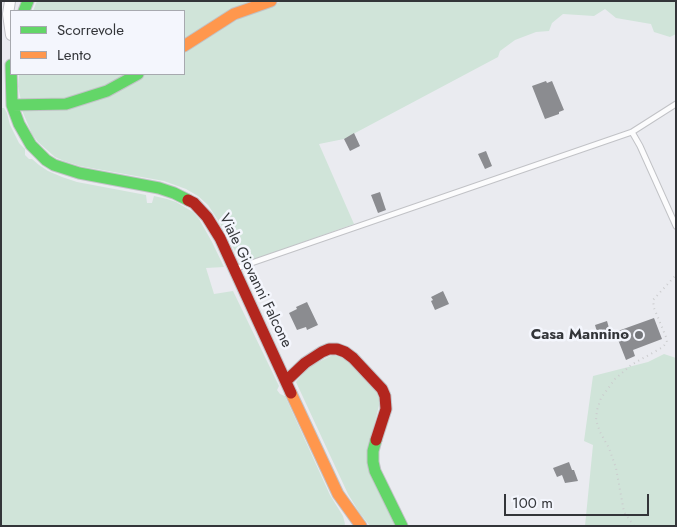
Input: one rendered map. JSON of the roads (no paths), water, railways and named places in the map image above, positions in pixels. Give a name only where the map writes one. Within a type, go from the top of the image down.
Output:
[{"type":"street","points":[[10,1],[8,14],[10,28]]},
{"type":"street","points":[[185,45],[234,14],[271,1]]},
{"type":"street","points":[[10,75],[9,101],[66,104],[107,90],[136,75]]},
{"type":"street","name":"Viale Giovanni Falcone","points":[[9,101],[31,145],[54,165],[79,173],[174,192],[194,203],[201,210],[214,226],[338,494],[361,526]]},
{"type":"street","points":[[286,381],[305,362],[329,349],[337,349],[353,358],[382,389],[385,396],[386,409],[373,451],[373,462],[375,471],[402,526]]},
{"type":"lane","points":[[234,270],[632,132],[676,104]]},
{"type":"lane","points":[[632,132],[676,226]]},
{"type":"place","name":"Casa Mannino","points":[[639,335]]}]
